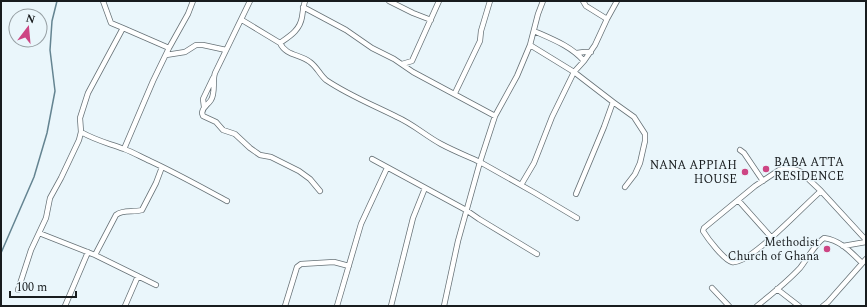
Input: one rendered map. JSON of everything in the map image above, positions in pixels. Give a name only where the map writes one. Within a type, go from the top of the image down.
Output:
[{"type":"street","points":[[103,1],[111,24],[170,48]]},
{"type":"street","points":[[124,149],[153,81],[188,14],[193,1]]},
{"type":"street","points":[[204,107],[203,99],[250,1]]},
{"type":"street","points":[[280,43],[296,31],[301,23],[305,1]]},
{"type":"street","points":[[389,1],[431,20]]},
{"type":"street","points":[[414,72],[412,61],[439,1]]},
{"type":"street","points":[[455,93],[480,40],[490,1]]},
{"type":"street","points":[[444,306],[456,246],[480,162],[495,116],[517,76],[530,45],[543,1]]},
{"type":"street","points":[[583,1],[586,6],[607,20]]},
{"type":"street","points":[[521,185],[534,163],[552,117],[574,72],[591,52],[617,1]]},
{"type":"street","points":[[303,7],[346,30],[372,48],[414,72],[495,116]]},
{"type":"street","points":[[242,20],[280,43],[282,48],[291,54],[308,60],[319,73],[332,83],[354,96],[398,117],[441,144],[480,162],[577,218]]},
{"type":"street","points":[[18,290],[31,250],[46,218],[50,198],[79,140],[81,132],[80,118],[88,93],[123,28]]},
{"type":"street","points":[[534,31],[564,45],[584,61]]},
{"type":"street","points":[[166,55],[185,52],[196,45],[226,50]]},
{"type":"street","points":[[530,45],[574,72],[634,117],[645,134],[645,141],[640,163],[635,174],[625,187]]},
{"type":"street","points":[[577,54],[591,52]]},
{"type":"street","points":[[402,64],[412,61]]},
{"type":"street","points":[[214,78],[213,93],[211,99],[204,107],[202,113],[203,116],[216,122],[224,130],[235,134],[260,155],[271,158],[299,171],[310,179],[320,191]]},
{"type":"street","points":[[576,194],[613,102]]},
{"type":"street","points":[[81,132],[124,149],[227,201]]},
{"type":"street","points":[[740,150],[744,153],[763,181]]},
{"type":"street","points":[[372,159],[466,210],[537,254]]},
{"type":"street","points":[[95,255],[116,215],[120,212],[142,210],[156,183],[162,167]]},
{"type":"street","points":[[337,306],[361,224],[387,168]]},
{"type":"street","points":[[821,191],[786,225],[752,254],[740,261],[731,262],[726,259],[703,232],[703,230],[738,200],[779,170],[786,168],[799,171],[821,191],[866,241],[843,246]]},
{"type":"street","points":[[391,306],[414,218],[425,188]]},
{"type":"street","points":[[738,200],[771,237]]},
{"type":"street","points":[[39,233],[95,255],[156,285]]},
{"type":"street","points":[[757,306],[800,268],[824,238],[834,240],[862,263]]},
{"type":"street","points":[[65,306],[88,252]]},
{"type":"street","points":[[822,306],[828,302],[866,259]]},
{"type":"street","points":[[285,306],[298,267],[301,264],[334,262],[349,266]]},
{"type":"street","points":[[126,306],[138,276]]},
{"type":"street","points":[[712,288],[729,306]]},
{"type":"street","points":[[777,289],[799,306]]},
{"type":"waterway","points":[[1,253],[34,177],[47,133],[55,91],[50,50],[52,21],[57,1]]},
{"type":"place","name":"BABA ATTA RESIDENCE","points":[[766,169]]},
{"type":"place","name":"NANA APPIAH HOUSE","points":[[745,172]]},
{"type":"place","name":"Methodist Church of Ghana","points":[[827,249]]}]
